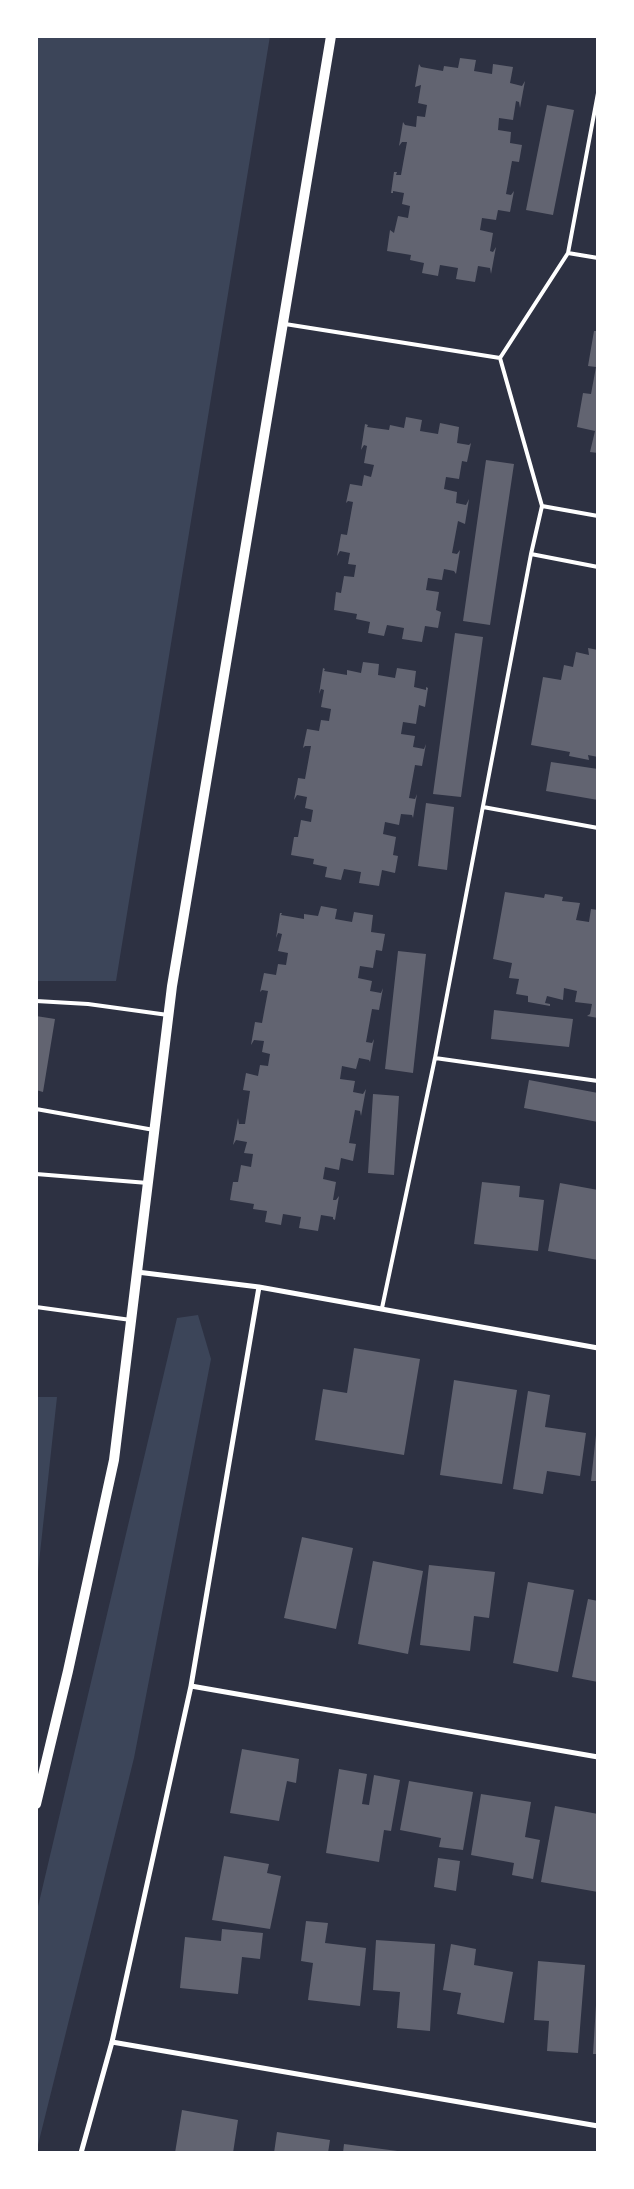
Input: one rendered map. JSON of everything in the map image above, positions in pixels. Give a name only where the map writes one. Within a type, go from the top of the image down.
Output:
[{"type":"main road","points":[[36,1804],[68,1671],[114,1460],[168,1015],[331,36]]},
{"type":"street","points":[[136,1272],[259,1287],[598,1348]]},
{"type":"street","points":[[80,2153],[112,2042],[191,1686],[259,1287]]},
{"type":"street","points":[[191,1686],[598,1757]]},
{"type":"street","points":[[112,2042],[598,2126]]},
{"type":"lane","points":[[382,1308],[435,1058],[531,554],[542,506],[500,358],[568,253],[598,93]]},
{"type":"lane","points":[[568,253],[598,258]]},
{"type":"lane","points":[[283,324],[500,358]]},
{"type":"lane","points":[[542,506],[598,516]]},
{"type":"lane","points":[[531,554],[598,567]]},
{"type":"lane","points":[[483,808],[598,828]]},
{"type":"lane","points":[[36,1001],[88,1004],[168,1015]]},
{"type":"lane","points":[[435,1058],[598,1082]]},
{"type":"lane","points":[[36,1109],[154,1130]]},
{"type":"lane","points":[[36,1174],[148,1183]]},
{"type":"lane","points":[[36,1307],[131,1320]]},
{"type":"shaded area","points":[[36,36],[270,36],[116,981],[36,981]]},
{"type":"shaded area","points":[[198,1315],[211,1359],[134,1758],[36,2153],[36,1915],[177,1318]]},
{"type":"shaded area","points":[[36,1397],[57,1397],[36,1590]]},
{"type":"building","points":[[460,58],[476,60],[474,71],[492,74],[493,64],[513,67],[510,83],[522,86],[525,81],[520,108],[519,102],[516,101],[513,120],[499,118],[498,130],[511,132],[510,143],[522,145],[519,162],[512,161],[506,194],[511,195],[514,191],[510,212],[498,210],[496,220],[482,218],[480,230],[493,233],[490,251],[493,252],[496,247],[491,274],[490,268],[478,266],[475,282],[456,279],[458,268],[440,265],[438,276],[422,273],[424,263],[410,260],[411,255],[387,251],[390,230],[394,233],[398,216],[408,218],[410,206],[402,204],[404,193],[393,191],[391,193],[394,172],[397,172],[396,175],[401,175],[407,142],[402,142],[399,146],[403,122],[405,125],[416,127],[417,116],[425,117],[427,105],[418,103],[421,85],[415,87],[419,64],[421,67],[443,71],[444,66],[458,68]]},
{"type":"building","points":[[547,105],[574,110],[553,215],[526,210]]},
{"type":"building","points":[[594,331],[598,331],[598,453],[590,452],[595,431],[577,427],[583,393],[591,394],[596,367],[588,366]]},
{"type":"building","points":[[406,417],[422,420],[420,431],[438,434],[440,423],[459,427],[457,443],[469,445],[471,443],[467,462],[462,461],[459,479],[446,477],[444,489],[457,492],[456,503],[466,505],[469,499],[465,524],[458,521],[452,553],[457,554],[460,550],[456,574],[454,571],[444,569],[442,580],[428,578],[426,590],[439,592],[436,610],[441,612],[438,628],[425,626],[422,642],[402,639],[404,628],[387,625],[384,636],[368,633],[370,622],[356,619],[357,614],[334,610],[336,592],[341,593],[344,576],[354,577],[356,565],[348,564],[350,553],[340,551],[337,556],[341,534],[347,535],[353,502],[348,501],[346,503],[350,484],[362,486],[364,475],[371,477],[374,465],[364,463],[367,446],[364,445],[361,450],[365,424],[368,425],[367,427],[389,430],[390,425],[404,428]]},
{"type":"building","points":[[486,460],[514,464],[490,625],[463,621]]},
{"type":"building","points":[[455,633],[483,637],[461,797],[433,794]]},
{"type":"building","points":[[588,648],[598,650],[598,757],[588,755],[589,760],[569,756],[570,752],[531,745],[543,677],[561,680],[564,665],[573,667],[576,652],[589,655]]},
{"type":"building","points":[[363,662],[379,664],[378,675],[395,678],[397,668],[416,671],[414,687],[426,690],[426,687],[428,688],[425,707],[419,705],[416,724],[403,722],[401,734],[415,736],[413,747],[424,749],[426,744],[422,766],[415,765],[409,798],[415,799],[417,794],[413,818],[412,815],[401,814],[399,825],[385,822],[383,834],[396,837],[393,855],[398,856],[395,873],[382,870],[379,886],[359,883],[361,872],[344,869],[341,880],[325,877],[327,867],[313,864],[314,859],[291,855],[294,837],[298,837],[301,820],[311,822],[313,810],[305,808],[307,797],[297,795],[294,800],[298,778],[305,779],[311,746],[303,748],[307,729],[319,731],[321,720],[329,721],[331,709],[321,707],[324,690],[321,689],[319,694],[323,668],[325,669],[324,671],[347,675],[347,670],[361,673]]},
{"type":"building","points":[[551,762],[598,769],[598,800],[546,791]]},
{"type":"building","points":[[426,803],[454,807],[447,870],[418,866]]},
{"type":"building","points":[[505,892],[544,898],[545,894],[563,897],[562,901],[580,903],[576,920],[589,922],[591,909],[598,910],[598,1018],[587,1016],[590,1014],[592,1004],[575,1002],[577,991],[564,988],[563,1000],[547,996],[545,1003],[550,1004],[550,1006],[528,1002],[528,996],[516,994],[519,979],[509,978],[512,963],[493,959]]},
{"type":"building","points":[[321,906],[337,909],[335,919],[352,922],[354,912],[373,915],[371,932],[385,934],[382,951],[376,950],[373,968],[360,966],[358,978],[372,981],[370,991],[381,993],[383,988],[379,1010],[372,1009],[366,1042],[372,1043],[374,1039],[370,1062],[369,1060],[359,1058],[356,1069],[342,1066],[340,1079],[355,1081],[353,1092],[363,1094],[366,1089],[361,1116],[360,1111],[355,1110],[349,1143],[356,1144],[353,1161],[341,1158],[339,1170],[325,1167],[323,1179],[336,1182],[333,1200],[336,1200],[339,1196],[335,1220],[333,1217],[321,1215],[318,1231],[299,1228],[301,1217],[283,1214],[281,1225],[265,1222],[267,1211],[253,1209],[254,1204],[230,1200],[233,1182],[238,1182],[241,1165],[251,1167],[253,1154],[244,1153],[247,1142],[236,1140],[233,1145],[238,1118],[239,1124],[245,1124],[250,1091],[243,1090],[246,1073],[258,1076],[260,1065],[268,1066],[270,1054],[262,1052],[264,1041],[254,1040],[251,1045],[255,1022],[262,1023],[268,991],[262,990],[260,992],[264,973],[276,975],[278,964],[286,965],[288,953],[278,951],[282,934],[278,933],[276,938],[280,913],[282,913],[281,915],[304,919],[304,914],[318,916]]},
{"type":"building","points":[[398,951],[426,954],[413,1073],[385,1069]]},
{"type":"building","points":[[494,1010],[573,1019],[569,1047],[491,1039]]},
{"type":"building","points":[[36,1016],[55,1019],[43,1092],[36,1090]]},
{"type":"building","points":[[529,1080],[598,1093],[598,1122],[524,1108]]},
{"type":"building","points":[[373,1094],[399,1096],[394,1175],[368,1173]]},
{"type":"building","points":[[482,1182],[520,1186],[519,1197],[544,1200],[538,1251],[474,1244]]},
{"type":"building","points":[[560,1183],[598,1190],[598,1260],[548,1251]]},
{"type":"building","points":[[354,1348],[420,1359],[404,1455],[315,1440],[323,1389],[347,1393]]},
{"type":"building","points":[[454,1380],[517,1390],[502,1484],[440,1475]]},
{"type":"building","points":[[528,1391],[550,1395],[545,1427],[586,1433],[580,1476],[547,1471],[543,1494],[513,1489]]},
{"type":"building","points":[[596,1435],[598,1436],[598,1481],[591,1481]]},
{"type":"building","points":[[302,1537],[353,1548],[336,1629],[284,1618]]},
{"type":"building","points":[[373,1561],[423,1571],[408,1654],[358,1644]]},
{"type":"building","points":[[429,1565],[495,1572],[489,1618],[474,1616],[470,1651],[420,1645]]},
{"type":"building","points":[[528,1582],[574,1590],[558,1672],[513,1663]]},
{"type":"building","points":[[588,1599],[598,1601],[598,1682],[572,1677]]},
{"type":"building","points":[[242,1749],[299,1759],[296,1783],[287,1781],[279,1821],[230,1813]]},
{"type":"building","points":[[339,1769],[367,1774],[362,1804],[369,1805],[374,1775],[400,1780],[391,1831],[384,1830],[379,1862],[326,1853]]},
{"type":"building","points":[[409,1781],[473,1792],[463,1850],[439,1847],[441,1838],[400,1830]]},
{"type":"building","points":[[481,1794],[531,1802],[525,1837],[540,1840],[533,1879],[512,1875],[514,1863],[471,1855]]},
{"type":"building","points":[[555,1806],[598,1814],[598,1892],[541,1882]]},
{"type":"building","points":[[224,1856],[269,1864],[267,1873],[281,1876],[270,1929],[212,1920]]},
{"type":"building","points":[[438,1858],[460,1861],[456,1891],[434,1887]]},
{"type":"building","points":[[306,1921],[328,1923],[325,1943],[366,1948],[360,2006],[308,2000],[313,1963],[301,1961]]},
{"type":"building","points":[[222,1929],[263,1933],[260,1959],[242,1957],[238,1994],[180,1988],[185,1937],[221,1941]]},
{"type":"building","points":[[376,1940],[435,1944],[430,2031],[397,2028],[400,1992],[373,1990]]},
{"type":"building","points":[[451,1944],[476,1949],[474,1965],[513,1972],[504,2023],[457,2014],[461,1993],[443,1990]]},
{"type":"building","points":[[538,1961],[585,1965],[578,2053],[547,2051],[549,2021],[534,2020]]},
{"type":"building","points":[[596,2005],[598,2005],[598,2054],[593,2054]]},
{"type":"building","points":[[182,2110],[238,2120],[233,2153],[175,2153]]},
{"type":"building","points":[[277,2132],[330,2140],[328,2153],[274,2153]]},
{"type":"building","points":[[344,2144],[405,2152],[405,2153],[343,2153]]}]
